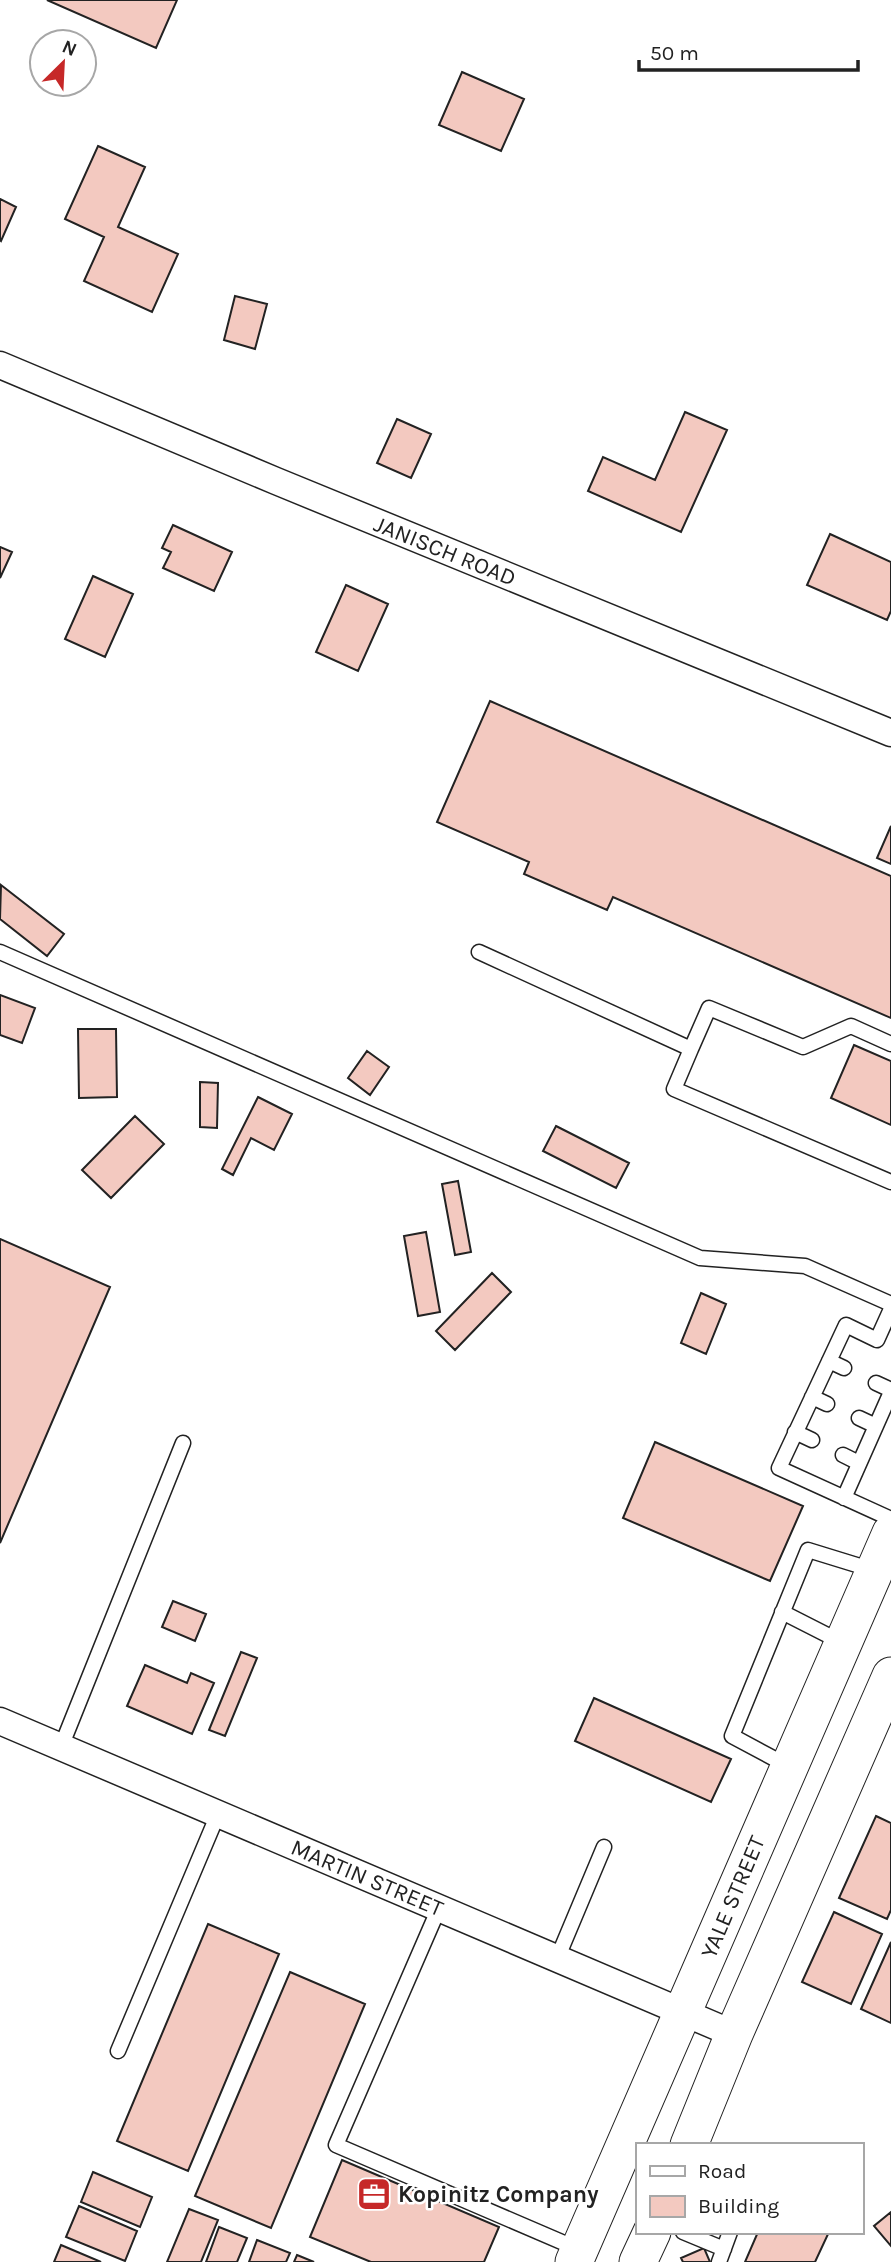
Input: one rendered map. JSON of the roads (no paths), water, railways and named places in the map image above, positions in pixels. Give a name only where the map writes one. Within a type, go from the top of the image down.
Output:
[{"type":"main road","name":"YALE STREET","points":[[576,2256],[891,1533]]},
{"type":"main road","points":[[843,1643],[891,1670]]},
{"type":"main road","points":[[695,2141],[734,2034],[891,1676]]},
{"type":"main road","points":[[638,2262],[651,2234]]},
{"type":"street","name":"JANISCH ROAD","points":[[0,365],[275,481],[891,733]]},
{"type":"street","name":"MARTIN STREET","points":[[0,1721],[734,2034]]},
{"type":"lane","points":[[0,952],[700,1258],[805,1266],[891,1306],[877,1339]]},
{"type":"lane","points":[[479,953],[691,1049]]},
{"type":"lane","points":[[891,1044],[851,1026],[803,1047],[709,1007],[674,1088],[891,1182]]},
{"type":"lane","points":[[891,1346],[846,1325],[779,1468],[891,1519]]},
{"type":"lane","points":[[829,1361],[844,1368]]},
{"type":"lane","points":[[844,1498],[891,1391],[876,1383]]},
{"type":"lane","points":[[812,1397],[827,1404]]},
{"type":"lane","points":[[859,1418],[876,1426]]},
{"type":"lane","points":[[795,1432],[812,1440]]},
{"type":"lane","points":[[61,1747],[183,1443]]},
{"type":"lane","points":[[843,1455],[859,1463]]},
{"type":"lane","points":[[789,1767],[732,1736],[808,1550],[874,1570]]},
{"type":"lane","points":[[782,1612],[843,1643]]},
{"type":"lane","points":[[118,2051],[218,1814]]},
{"type":"lane","points":[[557,1959],[604,1847]]},
{"type":"lane","points":[[439,1908],[336,2145],[576,2256]]},
{"type":"lane","points":[[686,2234],[721,2256],[729,2234]]},
{"type":"place","name":"Kopinitz Company","points":[[374,2194]]}]
